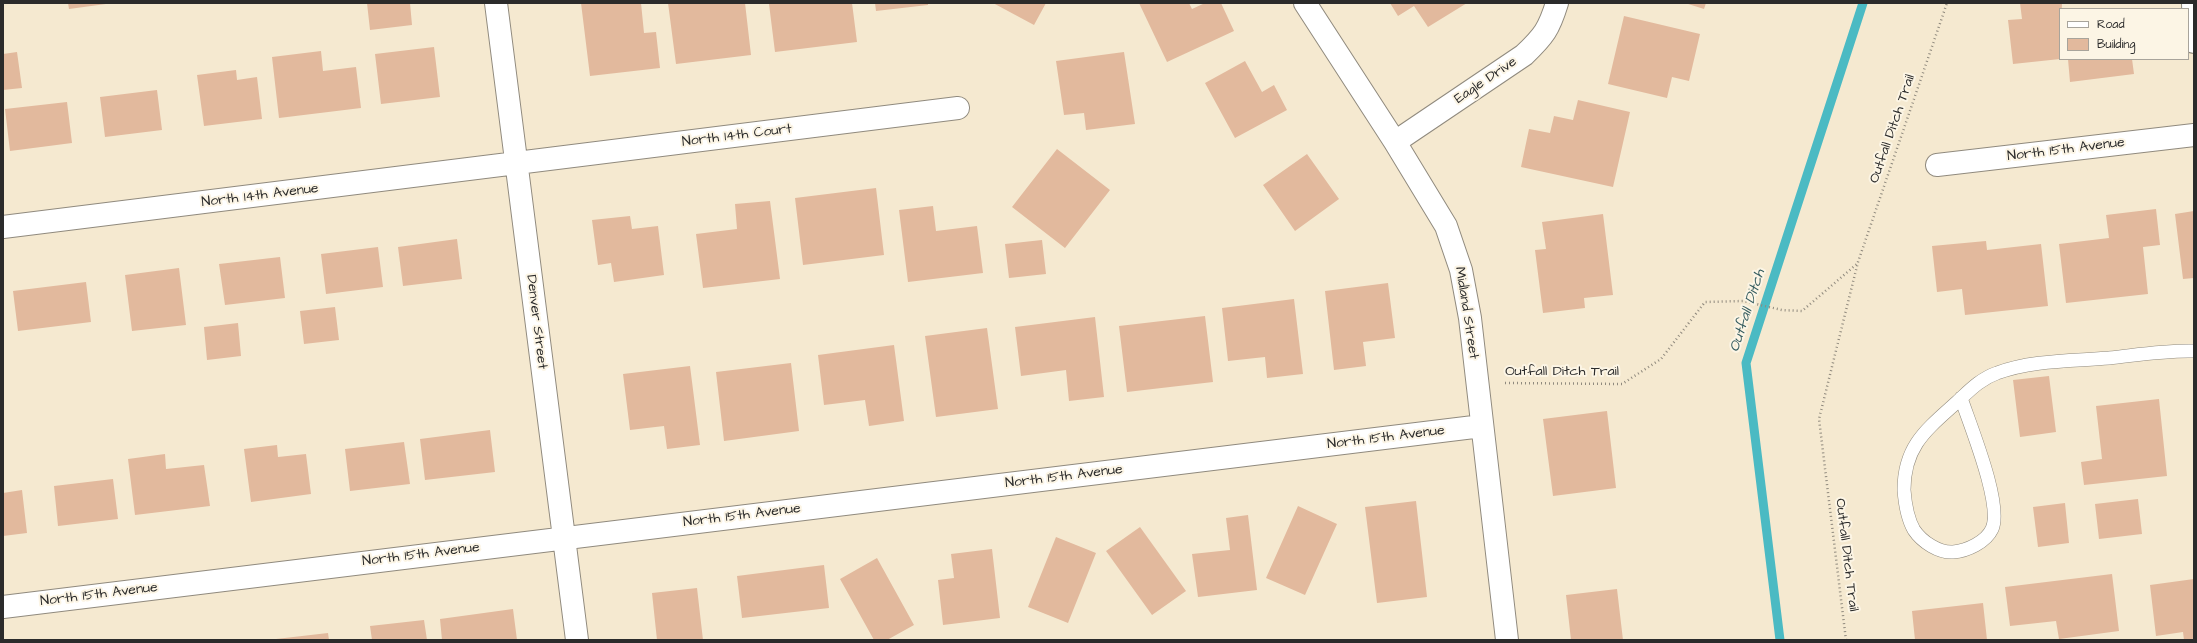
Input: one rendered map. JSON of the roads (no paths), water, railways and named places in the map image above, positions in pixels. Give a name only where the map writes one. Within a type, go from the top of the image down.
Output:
[{"type":"street","name":"Denver Street","points":[[496,3],[577,640]]},
{"type":"street","name":"Midland Street","points":[[1305,3],[1395,142],[1446,226],[1461,270],[1470,318],[1506,640]]},
{"type":"street","name":"Eagle Drive","points":[[1395,142],[1524,54],[1539,41],[1549,27],[1557,3]]},
{"type":"street","points":[[2193,3],[2194,42]]},
{"type":"street","name":"North 14th Court","points":[[516,164],[958,108]]},
{"type":"street","name":"North 15th Avenue","points":[[1937,165],[2194,135]]},
{"type":"street","name":"North 14th Avenue","points":[[3,227],[516,164]]},
{"type":"street","name":"North 15th Avenue","points":[[3,607],[1482,426]]},
{"type":"lane","points":[[1961,398],[1988,479],[1994,508],[1992,529],[1982,542],[1961,552],[1944,552],[1931,546],[1914,530],[1905,504],[1904,475],[1912,450],[1928,429],[1974,385],[1997,373],[2029,365],[2194,351]]},
{"type":"waterway","name":"Outfall Ditch","points":[[1780,640],[1746,363],[1863,3]]}]
